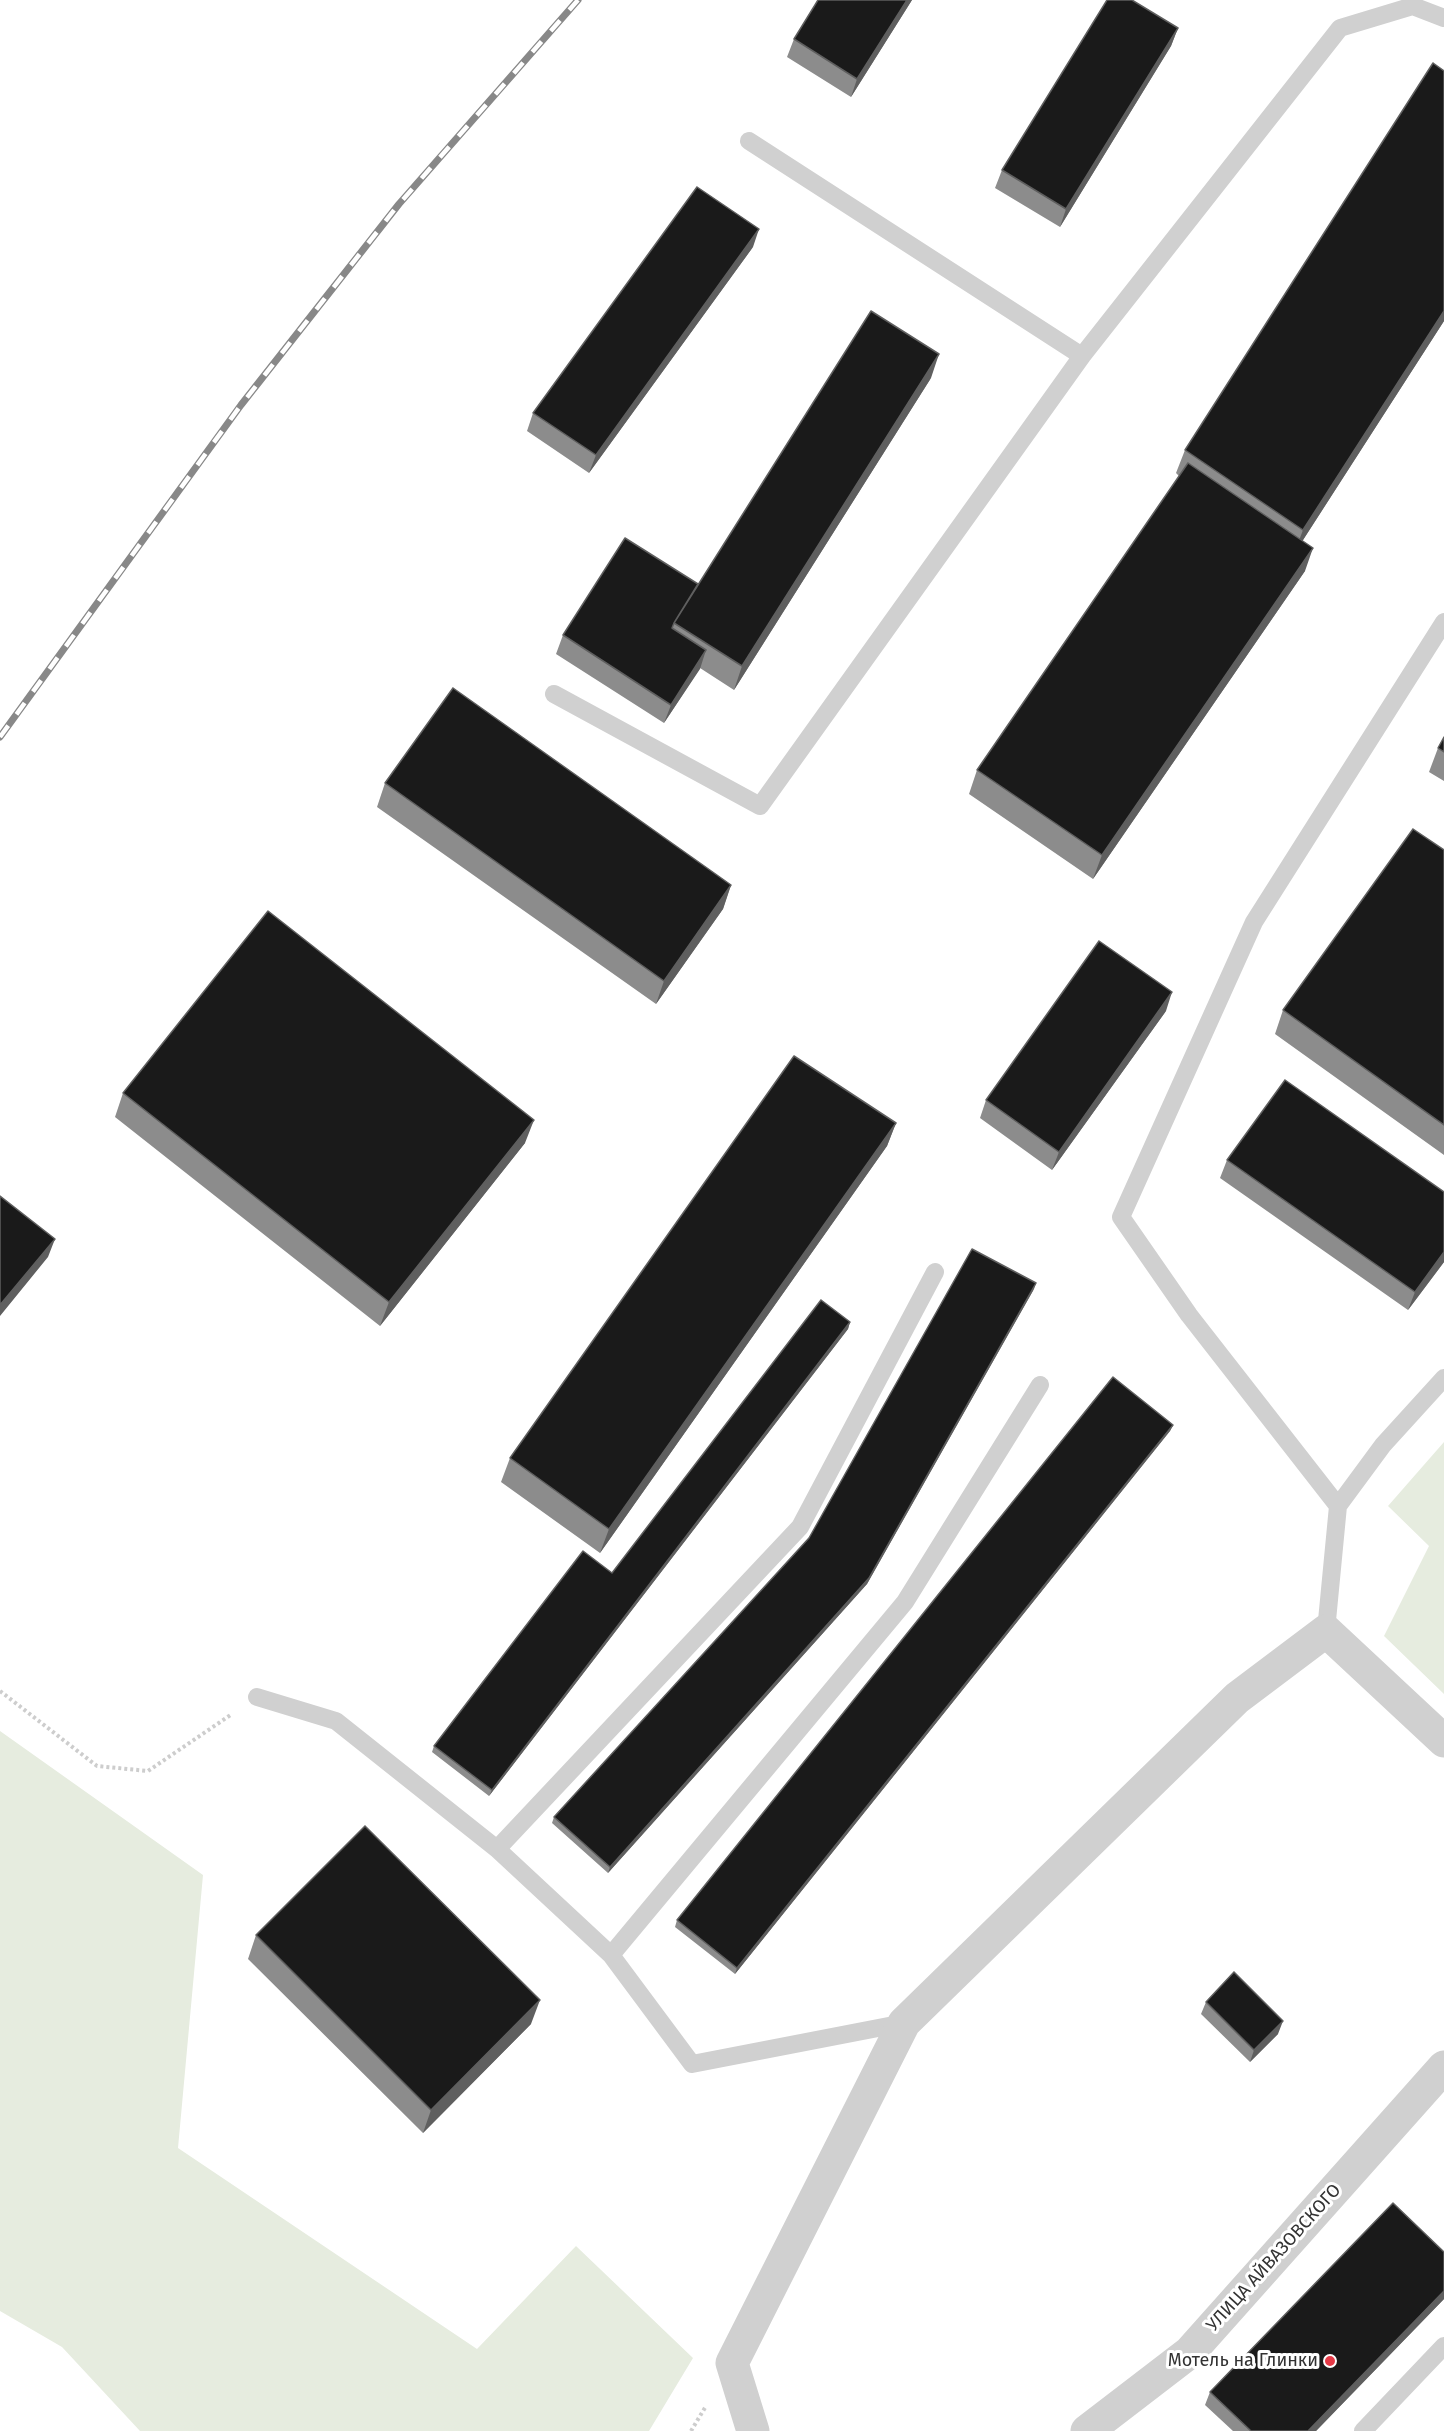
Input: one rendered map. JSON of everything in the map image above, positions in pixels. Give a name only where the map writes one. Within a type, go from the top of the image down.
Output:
[{"type":"street","points":[[753,2431],[732,2363],[904,2023],[1237,1698],[1326,1631],[1444,1741]]},
{"type":"street","name":"УЛИЦА АЙВАЗОВСКОГО","points":[[1087,2431],[1190,2352],[1444,2067]]},
{"type":"lane","points":[[555,694],[760,806],[1082,356],[1340,28],[1413,6],[1444,18]]},
{"type":"lane","points":[[749,141],[1082,356]]},
{"type":"lane","points":[[1338,1506],[1189,1315],[1121,1217],[1254,922],[1444,622]]},
{"type":"lane","points":[[497,1849],[800,1527],[936,1272]]},
{"type":"lane","points":[[1326,1631],[1338,1506],[1383,1445],[1444,1378]]},
{"type":"lane","points":[[612,1955],[905,1602],[1040,1385]]},
{"type":"lane","points":[[257,1697],[336,1720],[497,1849],[612,1955],[692,2064],[904,2023]]},
{"type":"lane","points":[[1363,2431],[1444,2346]]},
{"type":"path","points":[[0,1691],[97,1766],[148,1771],[257,1697]]},
{"type":"shaded area","points":[[1444,1442],[1444,1694],[1384,1636],[1429,1546],[1388,1506]]},
{"type":"shaded area","points":[[0,1731],[203,1875],[178,2148],[477,2349],[576,2246],[693,2358],[649,2431],[140,2431],[62,2347],[0,2311]]},
{"type":"building","points":[[818,0],[907,0],[857,79],[794,39]]},
{"type":"building","points":[[1107,0],[1132,0],[1178,28],[1066,209],[1002,170]]},
{"type":"building","points":[[1433,63],[1444,71],[1444,311],[1303,530],[1185,450]]},
{"type":"building","points":[[697,187],[759,229],[596,455],[533,413]]},
{"type":"building","points":[[871,311],[939,354],[742,666],[674,623]]},
{"type":"building","points":[[1188,463],[1313,548],[1102,855],[977,770]]},
{"type":"building","points":[[625,538],[698,584],[672,628],[706,650],[671,705],[563,635]]},
{"type":"building","points":[[453,688],[731,885],[664,981],[385,783]]},
{"type":"building","points":[[1444,737],[1444,752],[1438,748]]},
{"type":"building","points":[[1413,829],[1444,850],[1444,1125],[1283,1010]]},
{"type":"building","points":[[268,911],[534,1120],[389,1302],[123,1093]]},
{"type":"building","points":[[1099,941],[1172,992],[1059,1152],[986,1100]]},
{"type":"building","points":[[794,1056],[896,1123],[609,1529],[510,1458]]},
{"type":"building","points":[[1285,1080],[1444,1192],[1444,1252],[1415,1292],[1227,1160]]},
{"type":"building","points":[[0,1196],[55,1239],[0,1305]]},
{"type":"building","points":[[972,1249],[1036,1283],[869,1578],[610,1867],[554,1817],[809,1538]]},
{"type":"building","points":[[821,1300],[850,1322],[492,1790],[434,1746],[583,1551],[612,1573]]},
{"type":"building","points":[[1113,1377],[1173,1425],[737,1968],[677,1920]]},
{"type":"building","points":[[365,1826],[540,2000],[431,2110],[256,1935]]},
{"type":"building","points":[[1234,1972],[1283,2021],[1254,2050],[1206,2002]]},
{"type":"building","points":[[1393,2203],[1444,2252],[1444,2291],[1308,2431],[1251,2431],[1210,2392]]},
{"type":"railway","points":[[0,737],[241,405],[399,204],[578,0]]},
{"type":"place","name":"Мотель на Глинки","points":[[1330,2361]]}]
